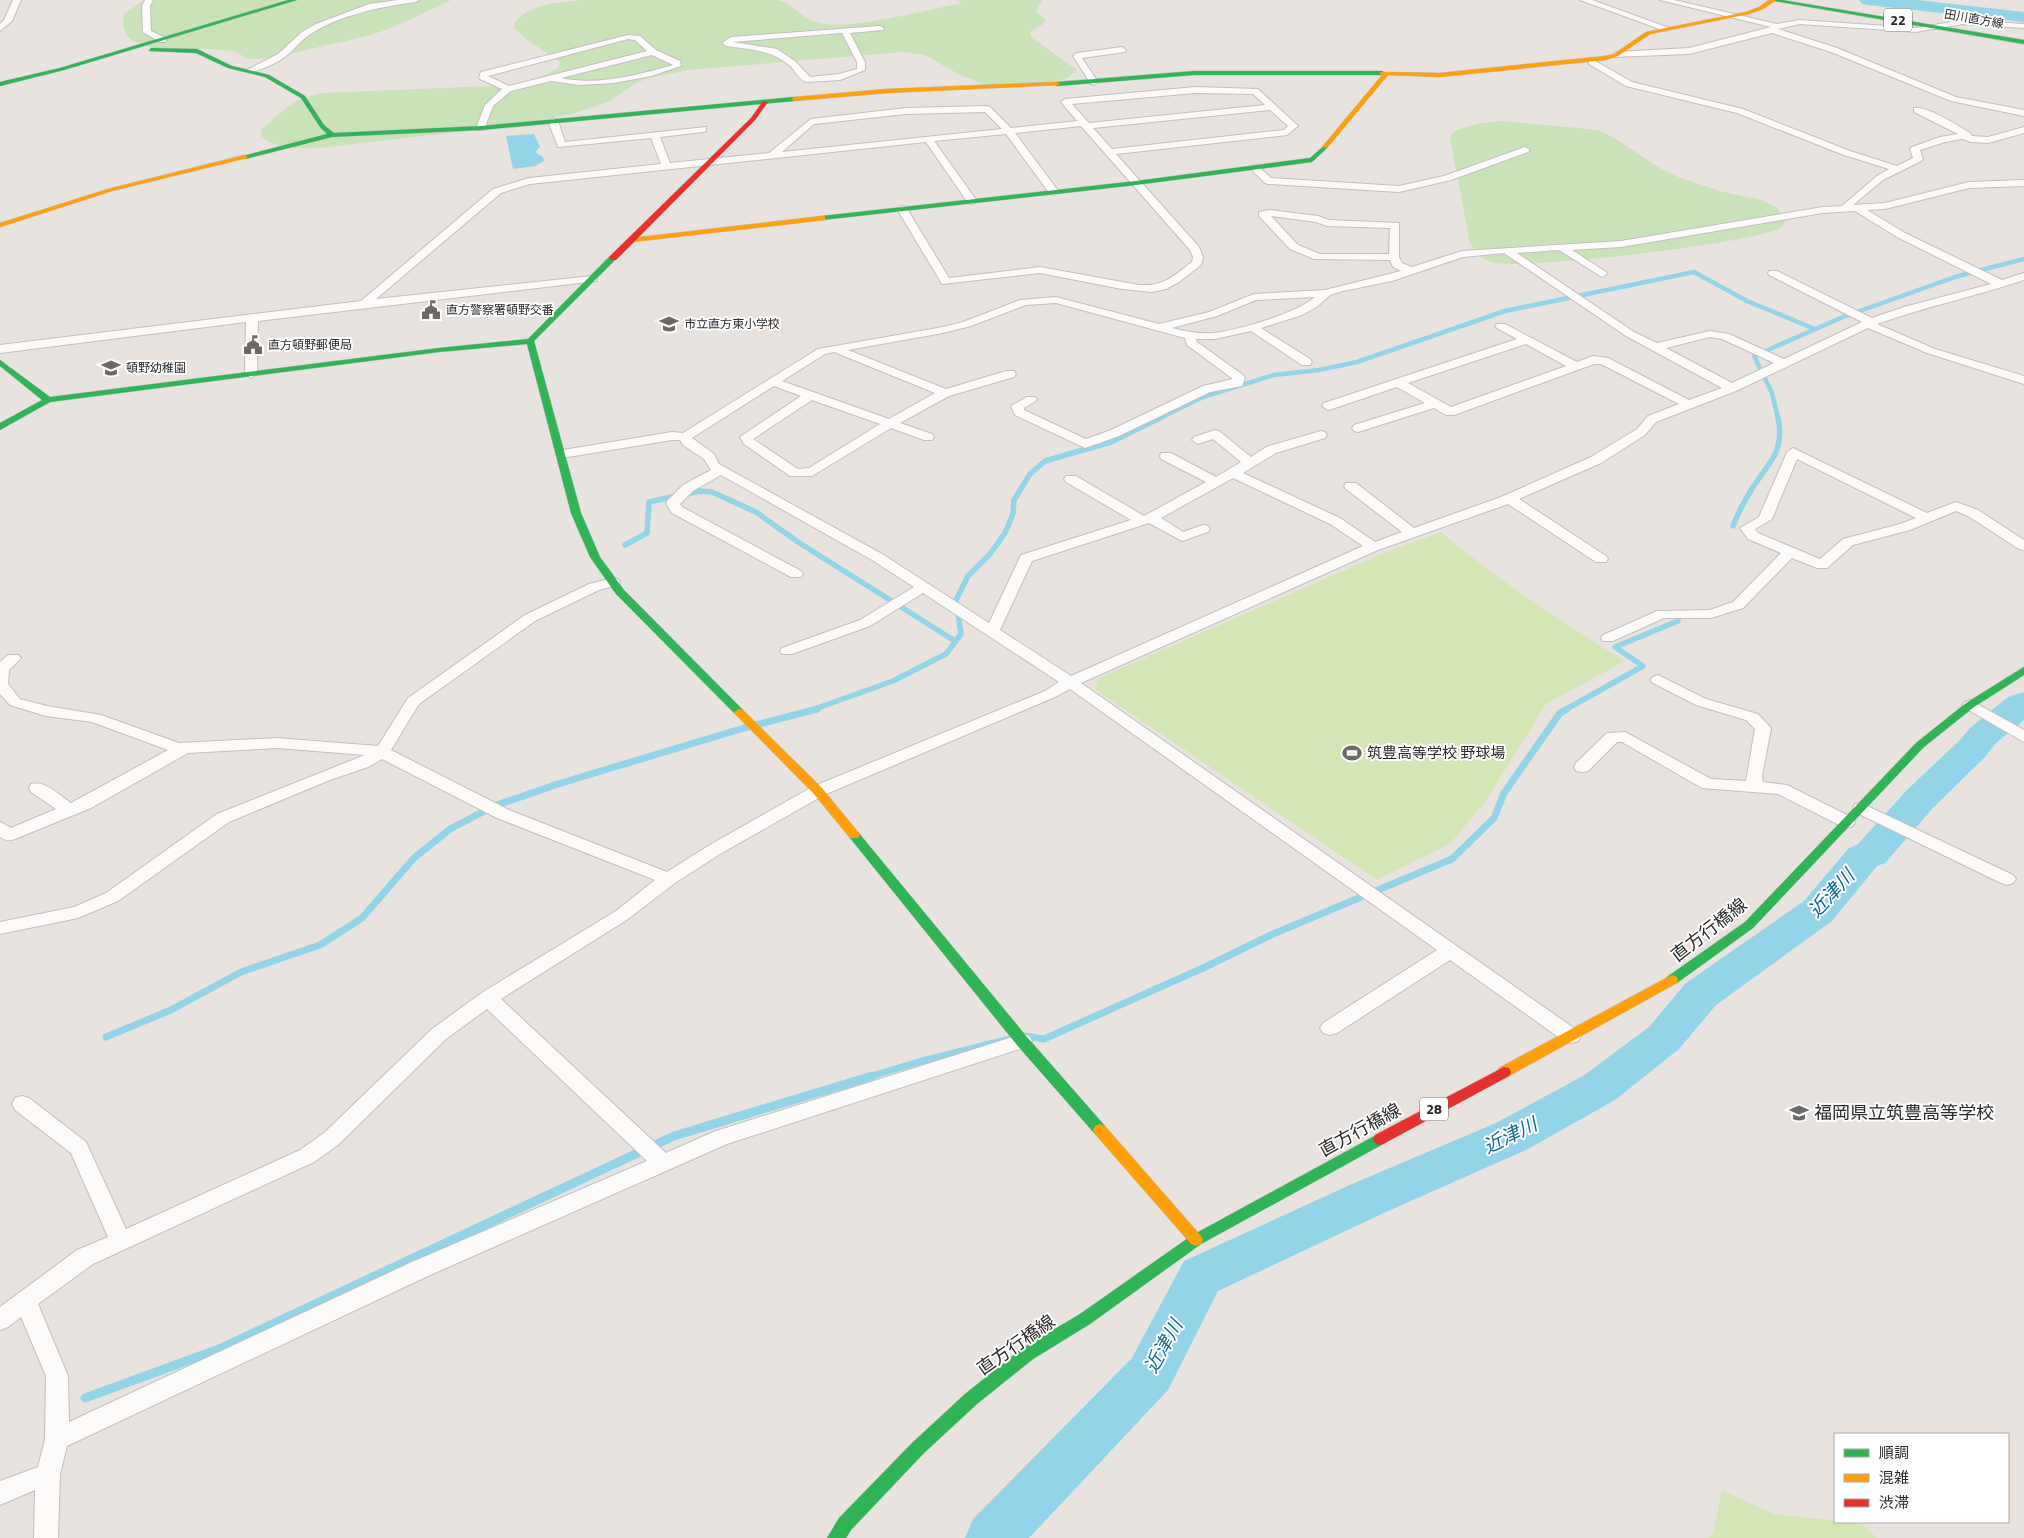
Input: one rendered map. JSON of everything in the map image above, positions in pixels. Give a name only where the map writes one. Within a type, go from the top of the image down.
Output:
[{"type":"street","points":[[0,29],[8,21],[17,0]]},
{"type":"street","points":[[149,0],[146,6],[147,32],[163,40]]},
{"type":"street","points":[[0,84],[163,40],[294,0]]},
{"type":"street","points":[[249,71],[281,56],[305,34],[319,26],[372,6],[415,0]]},
{"type":"street","points":[[1584,0],[1668,29]]},
{"type":"street","points":[[1664,0],[1734,16],[1775,28],[1834,50],[1954,100],[2024,112]]},
{"type":"street","points":[[1616,55],[1648,33],[1734,16],[1761,8],[1772,0]]},
{"type":"street","name":"田川直方線","points":[[1772,0],[1939,26]]},
{"type":"street","name":"田川直方線","points":[[1786,0],[2024,41]]},
{"type":"street","points":[[0,225],[102,192],[332,135],[481,128],[853,94],[1094,82],[1194,73],[1350,72],[1440,75],[1587,60],[1616,55],[1689,51],[1800,22],[1916,30],[1962,22],[2024,26]]},
{"type":"street","points":[[845,30],[861,62],[861,70],[840,77],[809,80],[804,78],[783,56],[774,51],[726,42],[731,39],[845,30],[880,28]]},
{"type":"street","points":[[508,89],[483,77],[484,74],[628,38],[637,38],[653,52],[677,63],[677,66],[651,74],[581,83],[559,81],[551,78]]},
{"type":"street","points":[[128,50],[197,52],[206,54],[230,67],[249,71],[283,84],[303,97],[322,126],[332,135]]},
{"type":"street","points":[[1094,82],[1077,56],[1122,50]]},
{"type":"street","points":[[481,128],[484,110],[494,99],[508,89],[653,52]]},
{"type":"street","points":[[1592,62],[1629,84],[1740,111],[1847,153],[1898,169]]},
{"type":"street","points":[[632,240],[1136,183],[1312,160],[1322,151],[1387,73]]},
{"type":"street","points":[[840,77],[853,94]]},
{"type":"street","points":[[902,209],[946,282],[1040,270],[1055,271],[1141,289],[1162,288],[1197,264],[1198,257],[1195,249],[1065,102],[1195,90],[1255,91],[1293,126],[1287,132],[1110,152]]},
{"type":"street","points":[[0,427],[48,400],[530,341],[753,119],[765,102]]},
{"type":"street","points":[[364,304],[497,191],[528,181],[1008,130],[1085,125],[1272,107]]},
{"type":"street","points":[[771,156],[811,122],[897,112],[987,109],[1008,130],[1054,192]]},
{"type":"street","points":[[1917,110],[1967,135],[1943,139],[1915,149],[1918,159],[1880,178],[1847,205],[1900,235],[2002,284]]},
{"type":"street","points":[[553,121],[561,145],[703,129]]},
{"type":"street","points":[[1963,136],[1970,139],[1988,140],[2024,130]]},
{"type":"street","points":[[655,135],[666,166]]},
{"type":"street","points":[[928,138],[972,201]]},
{"type":"street","points":[[1254,168],[1268,181],[1399,189],[1421,185],[1501,160],[1525,150]]},
{"type":"street","points":[[1162,328],[1213,314],[1254,297],[1326,293],[1340,288],[1388,279],[1462,254],[1621,244],[1822,210],[1885,206],[1969,185],[2024,183]]},
{"type":"street","points":[[1394,257],[1318,257],[1294,247],[1263,214],[1269,213],[1318,219],[1328,223],[1395,225],[1394,257],[1397,265],[1411,271]]},
{"type":"street","points":[[1562,248],[1602,274]]},
{"type":"street","points":[[1506,250],[1630,334],[1732,388]]},
{"type":"street","points":[[1773,273],[1869,323],[1931,351],[2024,380]]},
{"type":"street","points":[[0,1320],[85,1258],[306,1156],[331,1139],[439,1034],[490,997],[622,915],[669,879],[714,850],[818,791],[880,763],[1050,694],[1070,682],[1374,547],[1509,499],[1596,460],[1641,432],[1652,419],[1732,388],[1869,323],[2024,276]]},
{"type":"street","points":[[0,349],[592,278]]},
{"type":"street","points":[[562,454],[672,436],[686,437],[822,351],[943,330],[967,324],[1024,302],[1040,300],[1073,304],[1190,336],[1215,336],[1298,313],[1314,304],[1326,293]]},
{"type":"street","points":[[251,374],[252,318]]},
{"type":"street","points":[[1501,326],[1576,366]]},
{"type":"street","points":[[1252,327],[1306,362]]},
{"type":"street","points":[[1656,347],[1710,334],[1725,336],[1783,363]]},
{"type":"street","points":[[1031,400],[1017,406],[1019,412],[1085,444],[1115,433],[1207,388],[1238,383],[1239,378],[1191,343],[1190,336]]},
{"type":"street","points":[[1328,406],[1526,340]]},
{"type":"street","points":[[530,341],[562,454],[576,513],[595,557],[613,582],[639,613],[818,791],[1022,1041],[1196,1240]]},
{"type":"street","points":[[833,348],[945,393]]},
{"type":"street","points":[[1399,383],[1450,412],[1593,360],[1604,361],[1689,405]]},
{"type":"street","points":[[0,362],[48,400]]},
{"type":"street","points":[[811,395],[746,437],[748,441],[795,473],[812,472],[945,393],[1010,374]]},
{"type":"street","points":[[773,382],[928,436]]},
{"type":"street","points":[[1358,428],[1434,404]]},
{"type":"street","points":[[1198,440],[1215,434],[1250,463]]},
{"type":"street","points":[[992,631],[1026,558],[1147,519],[1233,473],[1271,450],[1321,435]]},
{"type":"street","points":[[686,437],[686,442],[709,456],[714,466],[877,557],[1070,682],[1571,1036]]},
{"type":"street","points":[[1927,518],[1793,452],[1765,519],[1747,528],[1753,536],[1822,565],[1848,542],[1905,527],[1927,518],[1956,506],[1973,513],[2024,546]]},
{"type":"street","points":[[1166,456],[1216,482]]},
{"type":"street","points":[[721,470],[688,488],[673,503],[677,510],[796,574]]},
{"type":"street","points":[[1233,473],[1335,521],[1374,547]]},
{"type":"street","points":[[1070,479],[1182,536],[1202,529]]},
{"type":"street","points":[[1351,486],[1412,533]]},
{"type":"street","points":[[1509,499],[1601,559]]},
{"type":"street","points":[[1608,638],[1662,614],[1711,614],[1738,604],[1790,552]]},
{"type":"street","points":[[0,928],[78,912],[112,897],[223,818],[362,763],[382,752],[413,701],[530,618],[594,587],[613,582]]},
{"type":"street","points":[[786,652],[865,622],[924,588]]},
{"type":"street","points":[[13,658],[2,669],[0,685],[15,702],[46,711],[95,718],[178,748],[277,743],[355,748],[382,752],[503,814],[669,879]]},
{"type":"street","name":"直方行橋線","points":[[836,1538],[845,1524],[918,1448],[971,1399],[1027,1354],[1085,1319],[1196,1240],[1674,980],[1750,925],[1920,745],[1971,705],[2024,670]]},
{"type":"street","points":[[1658,680],[1701,702],[1752,717],[1763,728],[1754,776],[1755,787]]},
{"type":"street","points":[[1971,705],[2019,730]]},
{"type":"street","points":[[1582,767],[1613,737],[1625,737],[1708,784],[1782,789],[1847,822]]},
{"type":"street","points":[[0,828],[9,835],[85,804],[184,748]]},
{"type":"street","points":[[38,788],[69,810]]},
{"type":"street","points":[[1861,808],[1948,852],[2007,879]]},
{"type":"street","points":[[1330,1028],[1451,950]]},
{"type":"street","points":[[490,997],[496,1008],[663,1163]]},
{"type":"street","points":[[57,1439],[420,1269],[720,1138],[1022,1041]]},
{"type":"street","points":[[22,1104],[79,1148],[122,1241]]},
{"type":"street","points":[[26,1301],[57,1376],[57,1439],[48,1474],[46,1538]]},
{"type":"street","points":[[0,1493],[48,1474]]},
{"type":"green space","points":[[144,0],[451,0],[378,33],[269,58],[255,59],[231,51],[155,48],[134,42],[127,35],[123,26],[124,14]]},
{"type":"green space","points":[[582,0],[778,0],[788,4],[815,22],[846,24],[886,19],[961,3],[957,0],[1042,0],[1036,12],[1046,20],[1042,25],[1030,32],[1031,37],[1077,70],[1066,79],[1051,82],[988,85],[962,76],[925,55],[903,52],[688,70],[649,78],[636,83],[608,102],[572,114],[484,129],[319,148],[281,146],[267,141],[261,136],[261,130],[288,106],[302,99],[322,93],[514,85],[539,78],[559,68],[560,62],[527,40],[513,27],[518,19],[533,9]]},
{"type":"green space","points":[[1502,121],[1598,130],[1613,137],[1658,167],[1678,177],[1723,192],[1762,200],[1776,207],[1786,219],[1783,226],[1766,233],[1692,247],[1551,262],[1516,264],[1492,262],[1480,256],[1470,243],[1450,138],[1453,132],[1465,127]]},
{"type":"green space","name":"筑豊高等学校 野球場","points":[[1441,532],[1507,584],[1625,661],[1546,704],[1485,802],[1450,844],[1377,880],[1096,690],[1097,679],[1386,552]]},
{"type":"green space","points":[[1722,1491],[1775,1514],[1834,1521],[1834,1523],[1862,1524],[1877,1538],[1708,1538],[1713,1534]]},
{"type":"water","points":[[534,134],[540,147],[535,152],[543,157],[544,161],[535,166],[513,169],[506,136]]},
{"type":"waterway","points":[[1868,0],[2024,17]]},
{"type":"waterway","points":[[1778,418],[1772,393],[1754,356],[1843,317],[1955,277],[2024,259]]},
{"type":"waterway","points":[[1160,418],[1203,397],[1274,375],[1319,370],[1357,362],[1505,311],[1694,272],[1747,301],[1815,329]]},
{"type":"waterway","points":[[812,710],[893,681],[946,654],[961,634],[956,600],[968,576],[990,554],[1005,533],[1013,514],[1014,500],[1030,474],[1045,461],[1111,442],[1162,417]]},
{"type":"waterway","points":[[1733,526],[1739,511],[1778,448],[1780,429],[1778,417]]},
{"type":"waterway","points":[[625,545],[647,533],[649,502],[699,491],[712,492],[756,512],[798,542],[955,641]]},
{"type":"waterway","points":[[1565,710],[1643,666],[1615,647],[1678,621]]},
{"type":"waterway","name":"近津川","points":[[992,1538],[1150,1374],[1201,1276],[1369,1198],[1512,1136],[1599,1088],[1664,1038],[1701,994],[1818,911],[1863,857],[1871,854],[1920,799],[1973,748],[1982,736],[2024,703]]},
{"type":"waterway","points":[[106,1037],[171,1010],[241,972],[320,945],[362,918],[414,858],[450,829],[494,806],[558,784],[744,728],[817,709]]},
{"type":"waterway","points":[[1026,1036],[1044,1039],[1203,968],[1273,934],[1452,859],[1494,818],[1504,793],[1560,713],[1567,709]]},
{"type":"waterway","points":[[868,1077],[922,1061],[1014,1038]]},
{"type":"waterway","points":[[85,1398],[219,1349],[674,1136],[872,1076]]},
{"type":"traffic: fast","points":[[0,84],[62,69],[294,0]]},
{"type":"traffic: fast","points":[[1772,0],[2024,42]]},
{"type":"traffic: fast","points":[[151,50],[197,51],[230,67],[267,76],[303,97],[322,126],[332,135]]},
{"type":"traffic: fast","points":[[1057,84],[1194,73],[1382,73]]},
{"type":"traffic: fast","points":[[245,157],[332,135],[481,128],[794,99]]},
{"type":"traffic: fast","points":[[822,218],[1136,183],[1312,160],[1325,147]]},
{"type":"traffic: fast","points":[[0,427],[48,400],[439,350],[530,341],[613,258]]},
{"type":"traffic: fast","points":[[530,341],[576,513],[595,557],[620,592],[739,712]]},
{"type":"traffic: fast","points":[[0,362],[48,400]]},
{"type":"traffic: fast","points":[[1672,980],[1749,925],[1920,745],[1970,705],[2024,670]]},
{"type":"traffic: fast","points":[[854,835],[1022,1041],[1100,1130]]},
{"type":"traffic: fast","points":[[836,1538],[845,1524],[918,1448],[971,1399],[1027,1354],[1085,1319],[1196,1240],[1380,1139]]},
{"type":"traffic: slow","points":[[1382,73],[1440,75],[1605,58],[1616,55],[1648,33],[1747,13],[1761,8],[1773,0]]},
{"type":"traffic: slow","points":[[1325,147],[1387,73]]},
{"type":"traffic: slow","points":[[794,99],[887,91],[1057,84]]},
{"type":"traffic: slow","points":[[0,225],[110,190],[245,157]]},
{"type":"traffic: slow","points":[[632,240],[822,218]]},
{"type":"traffic: slow","points":[[739,712],[818,791],[854,835]]},
{"type":"traffic: slow","points":[[1504,1072],[1672,980]]},
{"type":"traffic: slow","points":[[1100,1130],[1196,1240]]},
{"type":"traffic: jam","points":[[613,258],[753,119],[765,102]]},
{"type":"traffic: jam","points":[[1380,1139],[1504,1072]]},
{"type":"place","name":"直方警察署頓野交番","points":[[431,310]]},
{"type":"place","name":"市立直方東小学校","points":[[669,324]]},
{"type":"place","name":"直方頓野郵便局","points":[[253,345]]},
{"type":"place","name":"頓野幼稚園","points":[[111,368]]},
{"type":"place","name":"筑豊高等学校 野球場","points":[[1352,753]]},
{"type":"place","name":"福岡県立筑豊高等学校","points":[[1799,1113]]}]
